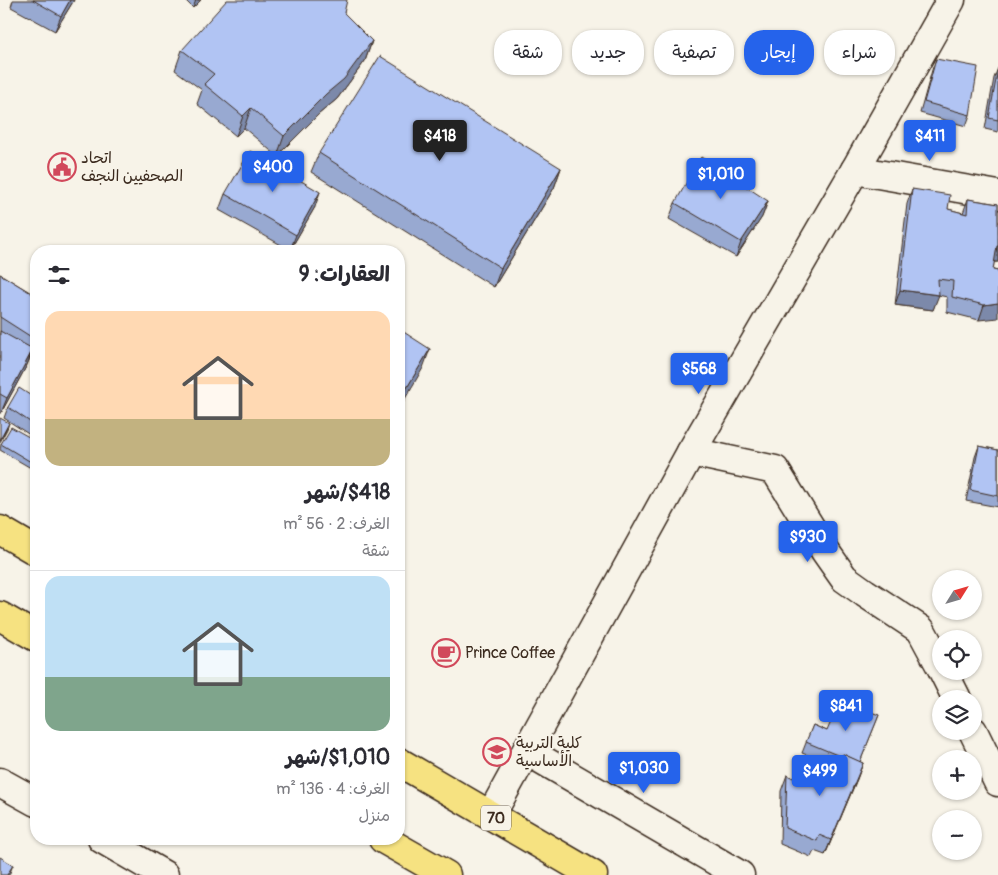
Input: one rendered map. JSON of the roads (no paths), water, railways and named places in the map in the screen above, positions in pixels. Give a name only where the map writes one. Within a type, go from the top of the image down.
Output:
[{"type":"highway","points":[[0,530],[30,548]]},
{"type":"highway","points":[[0,616],[30,634]]},
{"type":"highway","name":"70","points":[[405,765],[592,875]]},
{"type":"highway","points":[[394,845],[446,875]]},
{"type":"street","points":[[491,815],[691,452],[855,170],[951,0]]},
{"type":"street","points":[[855,170],[998,195]]},
{"type":"street","points":[[691,452],[775,470],[844,578],[921,630],[932,650]]},
{"type":"street","points":[[977,740],[998,782]]},
{"type":"street","points":[[527,750],[740,875]]},
{"type":"street","points":[[0,782],[30,799]]},
{"type":"street","points":[[111,845],[150,871]]},
{"type":"place","name":"اتحاد الصحفيين النجف","points":[[62,167]]},
{"type":"place","name":"Prince Coffee","points":[[446,653]]},
{"type":"place","name":"كلية التربية الأساسية","points":[[497,752]]}]
